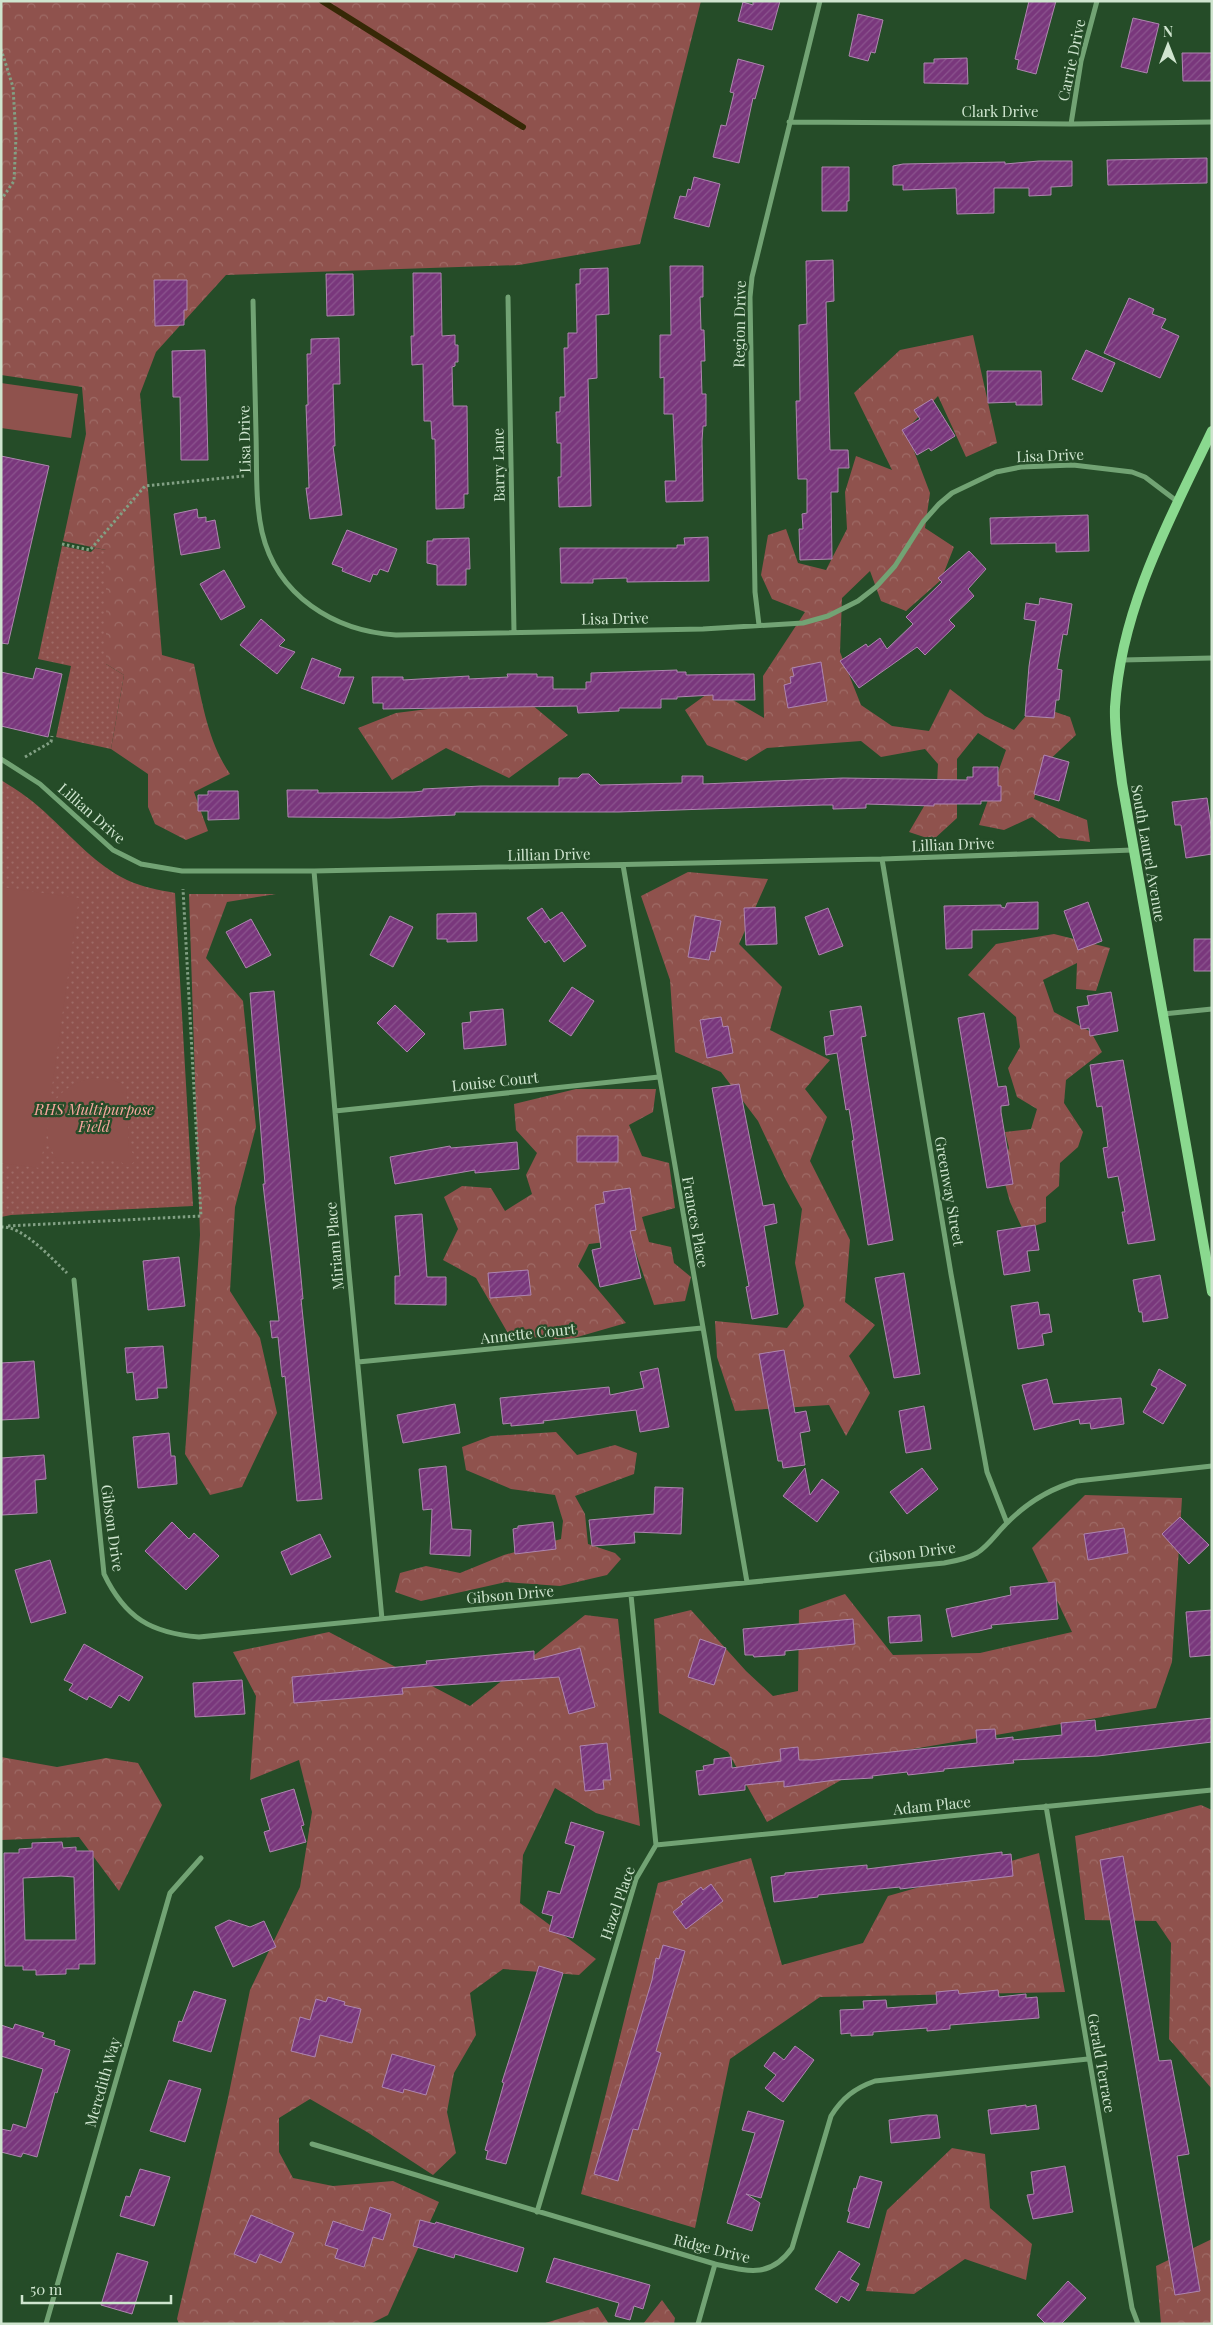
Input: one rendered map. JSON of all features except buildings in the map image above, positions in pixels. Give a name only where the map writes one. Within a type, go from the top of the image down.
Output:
[{"type":"street","name":"Region Drive","points":[[759,625],[755,592],[750,297],[752,277],[820,1]]},
{"type":"street","name":"Carrie Drive","points":[[1071,124],[1081,61],[1097,1]]},
{"type":"street","name":"Clark Drive","points":[[789,122],[1071,124],[1212,122]]},
{"type":"street","name":"Barry Lane","points":[[508,297],[514,632]]},
{"type":"street","name":"Lisa Drive","points":[[253,301],[258,508],[267,549],[287,583],[321,614],[343,625],[378,634],[703,629],[803,623],[828,616],[858,600],[876,587],[895,566],[923,522],[939,504],[964,485],[996,472],[1045,465],[1073,464],[1110,468],[1145,477],[1178,502]]},
{"type":"street","name":"South Laurel Avenue","points":[[1212,431],[1143,580],[1122,660],[1116,707],[1116,734],[1133,850],[1210,1269],[1212,1292]]},
{"type":"street","points":[[1122,660],[1212,658]]},
{"type":"street","name":"Lillian Drive","points":[[1,759],[40,784],[102,842],[126,858],[141,864],[182,871],[314,871],[623,865],[882,859],[1133,850]]},
{"type":"street","name":"Greenway Street","points":[[882,859],[951,1274],[988,1472],[1007,1522]]},
{"type":"street","name":"Frances Place","points":[[623,865],[747,1582]]},
{"type":"street","name":"Miriam Place","points":[[314,871],[382,1619]]},
{"type":"street","points":[[1162,1014],[1212,1008]]},
{"type":"street","name":"Louise Court","points":[[335,1110],[659,1077]]},
{"type":"street","name":"Gibson Drive","points":[[74,1280],[104,1574],[114,1594],[130,1613],[150,1626],[173,1635],[199,1637],[944,1563],[968,1558],[980,1551],[1007,1522],[1040,1496],[1058,1487],[1077,1481],[1212,1466]]},
{"type":"street","name":"Annette Court","points":[[358,1362],[702,1328]]},
{"type":"street","points":[[631,1595],[656,1845]]},
{"type":"street","name":"Adam Place","points":[[656,1845],[1212,1790]]},
{"type":"street","name":"Gerald Terrace","points":[[1046,1806],[1132,2308],[1138,2324]]},
{"type":"street","name":"Hazel Place","points":[[537,2212],[636,1879],[656,1845]]},
{"type":"street","name":"Meredith Way","points":[[46,2324],[170,1893],[202,1858]]},
{"type":"street","name":"Ridge Drive","points":[[312,2144],[715,2264],[753,2272],[766,2270],[786,2256],[792,2248],[831,2116],[841,2100],[862,2086],[875,2081],[1088,2059]]},
{"type":"street","points":[[698,2324],[715,2264]]},
{"type":"path","points":[[1,49],[13,87],[16,137],[14,181],[1,200]]},
{"type":"path","points":[[62,544],[90,550],[145,486],[257,475]]},
{"type":"path","points":[[25,757],[50,742],[52,736]]},
{"type":"path","points":[[1,1227],[201,1216],[183,890]]},
{"type":"path","points":[[8,1226],[32,1240],[74,1280]]},
{"type":"green space","points":[[1,1],[701,1],[640,244],[519,265],[226,275],[156,352],[140,394],[162,655],[194,664],[211,735],[222,762],[230,774],[194,792],[208,831],[186,840],[155,824],[148,807],[148,774],[111,749],[124,675],[106,664],[106,550],[63,541],[86,434],[82,387],[1,375]]},
{"type":"green space","points":[[973,335],[997,443],[966,457],[938,396],[906,430],[930,493],[925,528],[954,547],[941,580],[906,611],[881,601],[870,571],[842,598],[840,652],[861,705],[892,726],[929,731],[950,689],[985,716],[1014,730],[1035,705],[1070,717],[1076,735],[1044,765],[1034,799],[1087,820],[1090,842],[1059,838],[1032,817],[1004,830],[979,825],[1006,750],[978,733],[957,759],[957,818],[933,840],[909,832],[937,784],[938,764],[925,749],[881,757],[861,741],[767,748],[746,761],[707,745],[685,710],[714,689],[764,718],[763,676],[805,612],[772,599],[761,575],[768,535],[786,529],[798,563],[826,570],[847,529],[845,492],[856,456],[892,470],[854,393],[900,350]]},
{"type":"green space","points":[[1,383],[78,394],[71,438],[1,428]]},
{"type":"green space","points":[[62,546],[91,552],[95,548],[106,550],[106,664],[124,675],[111,749],[56,737],[71,666],[38,659]]},
{"type":"green space","points":[[531,704],[568,735],[509,778],[446,748],[392,780],[358,728],[396,713],[460,705]]},
{"type":"green space","name":"RHS Multipurpose Field","points":[[1,780],[33,802],[86,852],[105,867],[139,885],[175,893],[193,1206],[1,1217]]},
{"type":"green space","points":[[688,872],[768,879],[739,944],[782,987],[770,1030],[830,1060],[805,1089],[827,1117],[810,1161],[850,1240],[845,1302],[875,1325],[849,1356],[870,1393],[846,1436],[829,1405],[735,1411],[717,1357],[715,1321],[787,1328],[804,1306],[795,1263],[802,1209],[758,1121],[721,1072],[675,1052],[670,980],[641,896]]},
{"type":"green space","points":[[1,887],[79,898],[47,1122],[55,1101],[62,1093],[78,1082],[107,1079],[126,1086],[129,1148],[137,1159],[128,1167],[118,1160],[58,1162],[49,1145],[47,1127],[40,1168],[1,1163]]},
{"type":"green space","points":[[189,894],[276,894],[227,902],[206,958],[243,1001],[256,1127],[235,1207],[230,1291],[260,1338],[277,1413],[242,1487],[210,1495],[185,1454],[200,1235]]},
{"type":"green space","points":[[1054,934],[1110,948],[1096,991],[1076,989],[1077,963],[1043,980],[1054,1012],[1091,1032],[1102,1052],[1066,1080],[1064,1103],[1083,1132],[1078,1147],[1060,1163],[1059,1186],[1046,1197],[1046,1222],[1023,1230],[1010,1202],[1001,1169],[1009,1148],[1005,1132],[1031,1129],[1037,1109],[1017,1097],[1008,1068],[1020,1047],[1016,1017],[968,975],[996,944]]},
{"type":"green space","points":[[576,1089],[656,1089],[653,1112],[629,1125],[642,1156],[669,1163],[675,1208],[642,1217],[649,1242],[671,1247],[674,1263],[691,1277],[685,1301],[654,1305],[631,1239],[589,1244],[578,1266],[626,1323],[567,1340],[509,1335],[476,1278],[443,1260],[458,1229],[444,1197],[462,1186],[491,1188],[505,1211],[532,1194],[526,1175],[537,1153],[516,1130],[514,1104]]},
{"type":"green space","points":[[556,1432],[577,1455],[615,1445],[637,1453],[634,1474],[575,1496],[585,1514],[588,1544],[615,1553],[621,1559],[607,1575],[560,1586],[506,1582],[421,1601],[395,1592],[400,1573],[426,1566],[460,1573],[504,1555],[561,1539],[563,1521],[555,1495],[511,1489],[466,1470],[462,1447],[491,1436]]},
{"type":"green space","points":[[1085,1495],[1182,1498],[1172,1662],[1156,1708],[889,1753],[767,1822],[728,1752],[659,1713],[654,1619],[691,1610],[746,1671],[773,1696],[798,1691],[799,1610],[845,1594],[893,1655],[980,1653],[1072,1632],[1032,1548]]},
{"type":"green space","points":[[585,1615],[618,1619],[640,1826],[596,1813],[555,1788],[523,1855],[520,1903],[596,1959],[579,1975],[503,1969],[470,1993],[476,2035],[454,2073],[447,2112],[456,2153],[433,2175],[367,2132],[310,2099],[279,2118],[279,2152],[293,2178],[333,2186],[393,2181],[439,2202],[388,2315],[370,2324],[179,2324],[177,2319],[228,2098],[250,1990],[300,1887],[312,1812],[299,1760],[250,1780],[256,1696],[233,1652],[329,1632],[470,1706]]},
{"type":"green space","points":[[1,1757],[57,1767],[106,1758],[138,1763],[162,1805],[119,1891],[79,1837],[1,1840]]},
{"type":"green space","points":[[1201,1805],[1212,1810],[1212,2089],[1169,2039],[1171,1943],[1156,1921],[1085,1920],[1075,1836]]},
{"type":"green space","points":[[1039,1853],[1065,1992],[820,1997],[730,2059],[695,2228],[581,2194],[658,1883],[751,1858],[782,1965],[863,1943],[888,1896]]},
{"type":"green space","points":[[952,2148],[985,2154],[990,2208],[1032,2244],[1026,2280],[965,2259],[914,2294],[866,2291],[887,2210]]},
{"type":"green space","points":[[1212,2239],[1212,2324],[1161,2324],[1156,2266]]},
{"type":"green space","points":[[662,2300],[675,2318],[674,2324],[643,2324]]},
{"type":"green space","points":[[598,2307],[609,2324],[542,2324]]},
{"type":"waterway","points":[[322,1],[523,127]]}]
